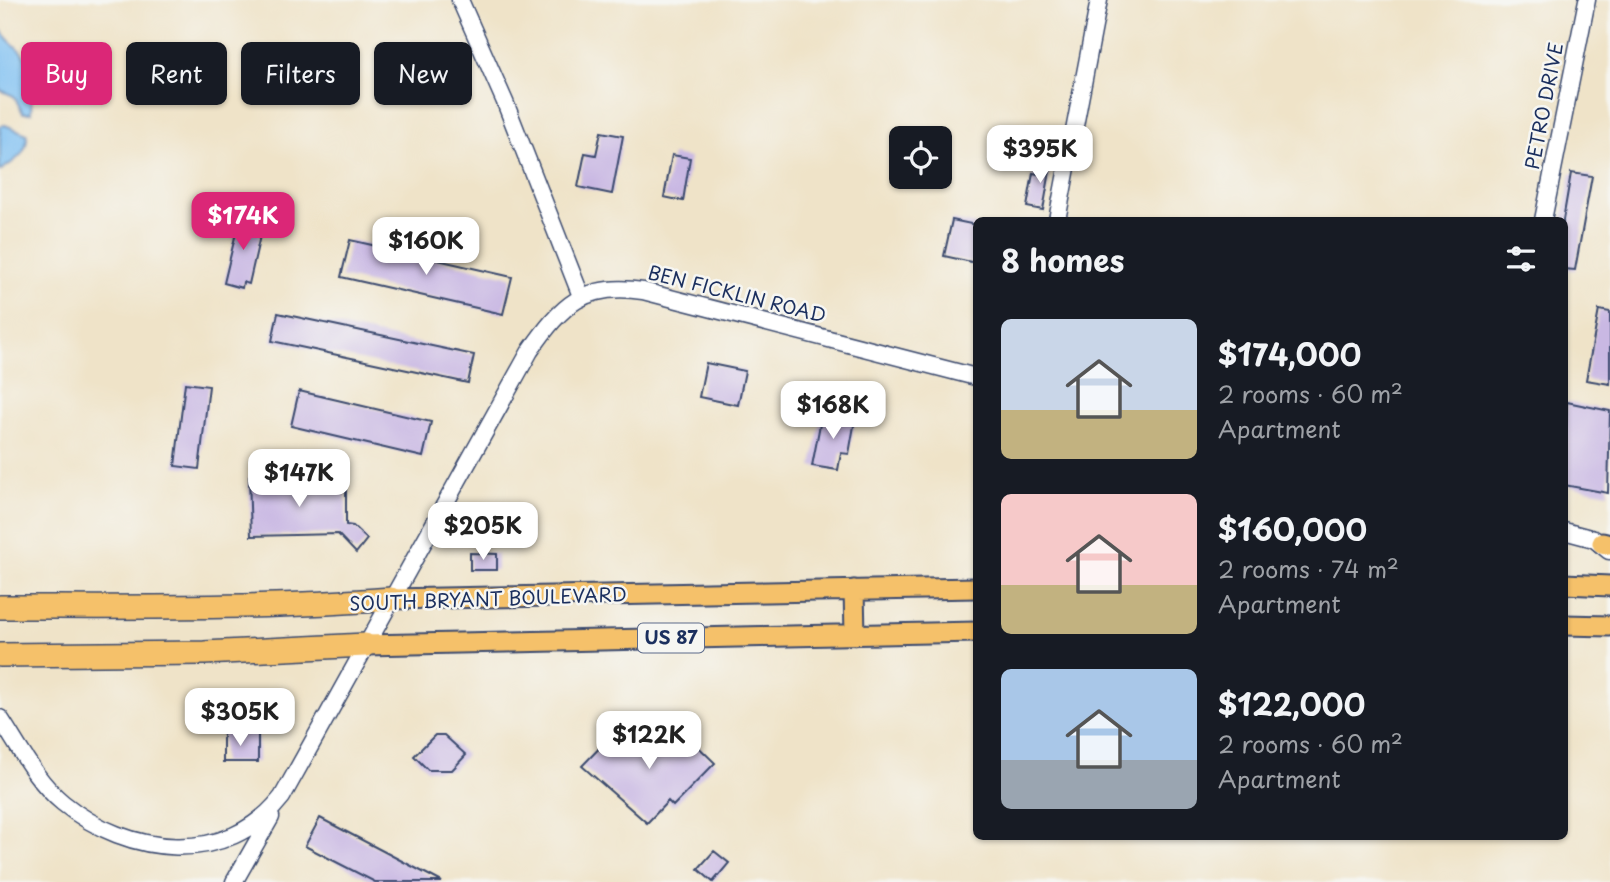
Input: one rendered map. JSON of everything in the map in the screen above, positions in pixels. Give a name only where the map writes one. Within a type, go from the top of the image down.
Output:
[{"type":"highway","name":"SOUTH BRYANT BOULEVARD","points":[[0,607],[316,605],[391,599]]},
{"type":"highway","name":"US 87","points":[[0,655],[204,653],[365,645]]},
{"type":"main road","points":[[1568,584],[1610,586]]},
{"type":"main road","name":"SOUTH BRYANT BOULEVARD","points":[[391,599],[973,588]]},
{"type":"main road","points":[[854,590],[855,635]]},
{"type":"main road","points":[[1568,625],[1610,626]]},
{"type":"main road","name":"US 87","points":[[365,645],[973,632]]},
{"type":"street","points":[[234,882],[530,351],[557,317],[581,296],[505,102],[460,0]]},
{"type":"street","points":[[1057,217],[1099,0]]},
{"type":"street","name":"PETRO DRIVE","points":[[1543,217],[1587,0]]},
{"type":"street","name":"BEN FICKLIN ROAD","points":[[581,296],[615,289],[650,293],[973,376]]},
{"type":"street","points":[[1568,532],[1607,547]]},
{"type":"street","points":[[0,718],[50,791],[69,808],[107,830],[138,841],[176,846],[208,844],[242,833],[267,817],[282,797]]},
{"type":"street","points":[[242,833],[255,845]]},
{"type":"water","points":[[0,28],[21,52],[21,105],[32,105],[31,113],[23,113],[14,96],[0,90]]},
{"type":"water","points":[[5,125],[27,134],[27,141],[20,156],[0,171],[0,126]]},
{"type":"building","points":[[601,132],[623,136],[612,194],[578,187],[585,153],[596,155]]},
{"type":"building","points":[[672,155],[690,158],[683,201],[664,197]]},
{"type":"building","points":[[1040,158],[1052,160],[1043,210],[1027,207],[1033,173],[1038,174]]},
{"type":"building","points":[[1571,173],[1592,176],[1575,270],[1568,269],[1568,217],[1564,217]]},
{"type":"building","points":[[240,216],[258,220],[257,226],[262,227],[249,284],[243,282],[242,288],[224,283]]},
{"type":"building","points":[[952,220],[973,224],[973,262],[944,256]]},
{"type":"building","points":[[350,240],[512,277],[503,314],[341,277]]},
{"type":"building","points":[[1599,310],[1610,312],[1610,384],[1586,380]]},
{"type":"building","points":[[278,313],[474,355],[468,383],[272,341]]},
{"type":"building","points":[[706,363],[745,371],[738,405],[699,397]]},
{"type":"building","points":[[185,383],[209,386],[199,469],[175,466]]},
{"type":"building","points":[[299,391],[431,422],[423,457],[291,426]]},
{"type":"building","points":[[1568,402],[1610,411],[1608,493],[1568,486]]},
{"type":"building","points":[[822,414],[855,420],[849,454],[841,453],[838,470],[812,466]]},
{"type":"building","points":[[266,470],[281,475],[281,481],[311,480],[311,490],[338,486],[346,489],[346,525],[353,526],[367,539],[356,553],[338,534],[251,536],[249,476]]},
{"type":"building","points":[[470,553],[497,554],[497,570],[470,570]]},
{"type":"building","points":[[680,729],[715,763],[673,806],[668,801],[647,823],[582,766],[614,733],[623,742],[667,742]]},
{"type":"building","points":[[223,733],[258,733],[258,762],[223,762]]},
{"type":"building","points":[[435,735],[444,735],[466,755],[452,770],[428,770],[414,756]]},
{"type":"building","points":[[320,818],[442,882],[375,882],[305,846]]},
{"type":"building","points":[[714,851],[729,863],[713,882],[698,869]]}]
